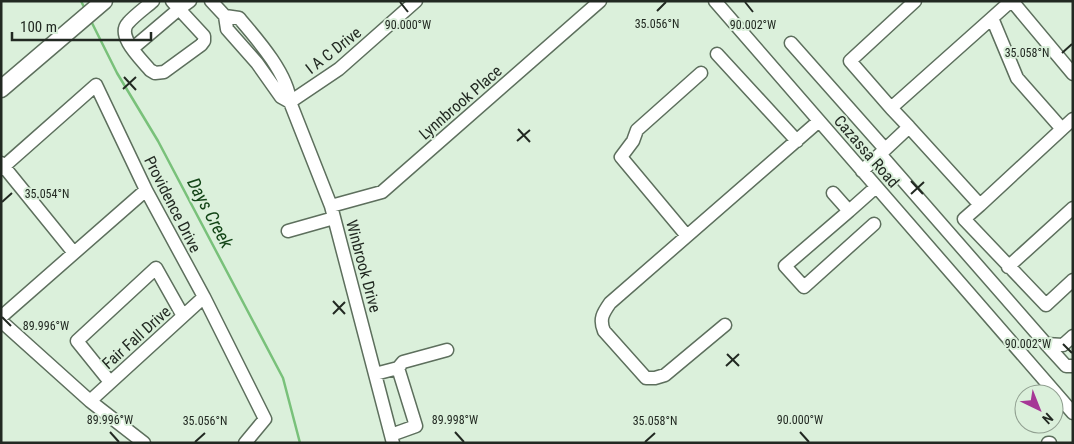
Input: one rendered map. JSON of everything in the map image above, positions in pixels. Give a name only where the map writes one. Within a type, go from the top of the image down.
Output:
[{"type":"main road","points":[[1,89],[103,2]]},
{"type":"street","points":[[153,1],[127,24],[124,34],[150,70],[155,72],[164,72],[204,41],[204,36],[175,5]]},
{"type":"street","points":[[133,48],[175,5],[190,1]]},
{"type":"street","name":"Winbrook Drive","points":[[211,1],[225,16],[239,18],[280,74],[289,91],[290,102],[331,206],[392,439]]},
{"type":"street","name":"I A C Drive","points":[[290,102],[339,69],[416,1]]},
{"type":"street","name":"Lynnbrook Place","points":[[331,206],[382,192],[600,1]]},
{"type":"street","name":"Cazassa Road","points":[[715,1],[1073,413]]},
{"type":"street","points":[[915,1],[850,61],[980,204]]},
{"type":"street","points":[[891,108],[1011,1],[1073,74]]},
{"type":"street","points":[[992,18],[1016,78],[1062,129]]},
{"type":"street","points":[[791,43],[1046,344],[1066,366],[1073,366]]},
{"type":"street","points":[[717,54],[797,141]]},
{"type":"street","points":[[687,236],[621,157],[633,140],[637,130],[701,74]]},
{"type":"street","name":"Providence Drive","points":[[2,166],[96,85],[146,190],[204,297],[265,419],[245,443]]},
{"type":"street","points":[[1073,119],[964,219],[1046,305],[1073,280]]},
{"type":"street","points":[[725,325],[665,375],[646,378],[604,331],[601,324],[602,314],[610,303],[819,121]]},
{"type":"street","points":[[862,171],[909,127]]},
{"type":"street","points":[[2,166],[74,253]]},
{"type":"street","points":[[874,224],[804,287],[785,266],[876,187]]},
{"type":"street","points":[[1,317],[146,190]]},
{"type":"street","points":[[833,193],[849,212]]},
{"type":"street","points":[[1008,267],[1073,208]]},
{"type":"street","points":[[288,231],[334,218]]},
{"type":"street","points":[[110,382],[77,341],[156,268],[183,316]]},
{"type":"street","name":"Fair Fall Drive","points":[[90,401],[204,297]]},
{"type":"street","points":[[1,321],[90,401],[144,443]]},
{"type":"street","points":[[1046,344],[1062,345],[1073,336]]},
{"type":"street","points":[[375,374],[398,368],[403,362],[447,350]]},
{"type":"street","points":[[392,439],[416,426],[398,368]]},
{"type":"waterway","name":"Days Creek","points":[[81,1],[85,9]]},
{"type":"waterway","name":"Days Creek","points":[[91,21],[117,73],[158,141],[283,378],[300,443]]}]
